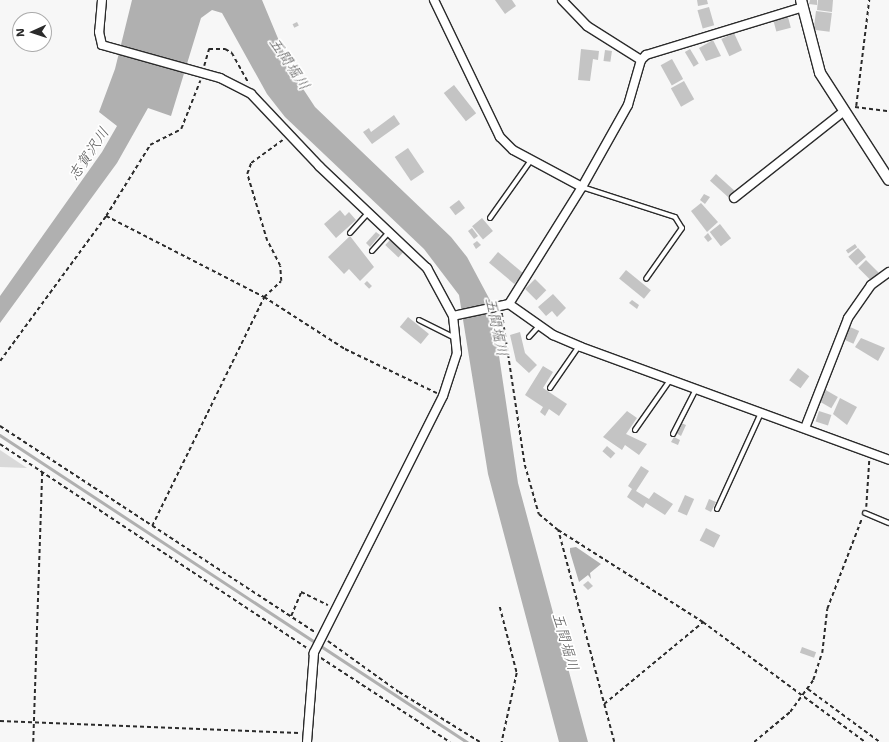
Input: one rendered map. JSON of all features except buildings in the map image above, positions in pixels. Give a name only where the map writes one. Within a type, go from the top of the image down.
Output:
[{"type":"street","points":[[102,0],[100,41],[111,48],[203,72],[234,82],[251,94],[289,136],[427,268],[453,316],[457,339],[457,352],[443,396],[315,651],[307,738]]},
{"type":"street","points":[[434,0],[500,137],[531,160],[582,187]]},
{"type":"street","points":[[562,0],[587,26],[641,60]]},
{"type":"street","points":[[502,306],[582,187],[628,104],[641,60],[672,45],[802,3],[820,73],[842,112],[889,180]]},
{"type":"street","points":[[734,198],[842,112]]},
{"type":"street","points":[[806,428],[848,318],[871,285],[889,272]]},
{"type":"street","points":[[453,316],[502,306],[579,346],[806,428],[869,454],[889,460]]},
{"type":"lane","points":[[490,218],[531,160]]},
{"type":"lane","points":[[582,187],[675,217],[682,228],[646,279]]},
{"type":"lane","points":[[350,233],[368,212]]},
{"type":"lane","points":[[372,251],[390,232]]},
{"type":"lane","points":[[418,320],[457,339]]},
{"type":"lane","points":[[530,337],[539,326]]},
{"type":"lane","points":[[550,388],[579,346]]},
{"type":"lane","points":[[635,430],[671,380]]},
{"type":"lane","points":[[673,434],[696,389]]},
{"type":"lane","points":[[717,509],[761,412]]},
{"type":"lane","points":[[864,513],[889,523]]},
{"type":"path","points":[[856,106],[869,0]]},
{"type":"path","points":[[0,361],[106,216],[150,145],[182,129],[203,72],[209,49],[225,49],[232,53],[251,94]]},
{"type":"path","points":[[842,112],[856,106],[889,111]]},
{"type":"path","points":[[152,526],[264,297],[278,286],[282,274],[267,241],[247,167],[289,136]]},
{"type":"path","points":[[106,216],[264,297],[345,349],[443,396]]},
{"type":"path","points":[[502,306],[525,465],[539,514],[558,530],[703,622],[865,742]]},
{"type":"path","points":[[0,426],[290,616],[399,692],[480,742]]},
{"type":"path","points":[[0,444],[315,651],[450,742]]},
{"type":"path","points":[[754,742],[803,697],[808,689],[820,659],[827,609],[864,513],[869,454]]},
{"type":"path","points":[[32,742],[42,472]]},
{"type":"path","points":[[558,530],[614,742]]},
{"type":"path","points":[[290,616],[301,592],[337,609]]},
{"type":"path","points":[[500,606],[517,673],[502,742]]},
{"type":"path","points":[[604,704],[703,622]]},
{"type":"path","points":[[808,689],[880,742]]},
{"type":"path","points":[[0,721],[307,738]]},
{"type":"shaded area","points":[[132,0],[262,0],[292,72],[315,107],[451,237],[467,257],[491,302],[518,483],[588,742],[559,742],[488,474],[459,295],[424,249],[285,117],[267,94],[222,13],[212,10],[201,18],[171,116],[148,108],[117,163],[0,323],[0,296],[102,152],[117,126],[99,112],[115,69]]},
{"type":"shaded area","points":[[0,450],[27,468],[0,467]]},
{"type":"shaded area","points":[[576,547],[601,564],[590,573],[591,579],[588,575],[579,582],[570,552],[570,548]]},
{"type":"waterway","points":[[0,435],[467,742]]},
{"type":"water label","name":"五間堀川","points":[[289,64]]},
{"type":"water label","name":"志賀沢川","points":[[89,154]]},
{"type":"water label","name":"五間堀川","points":[[496,327]]},
{"type":"water label","name":"五間堀川","points":[[565,642]]}]
